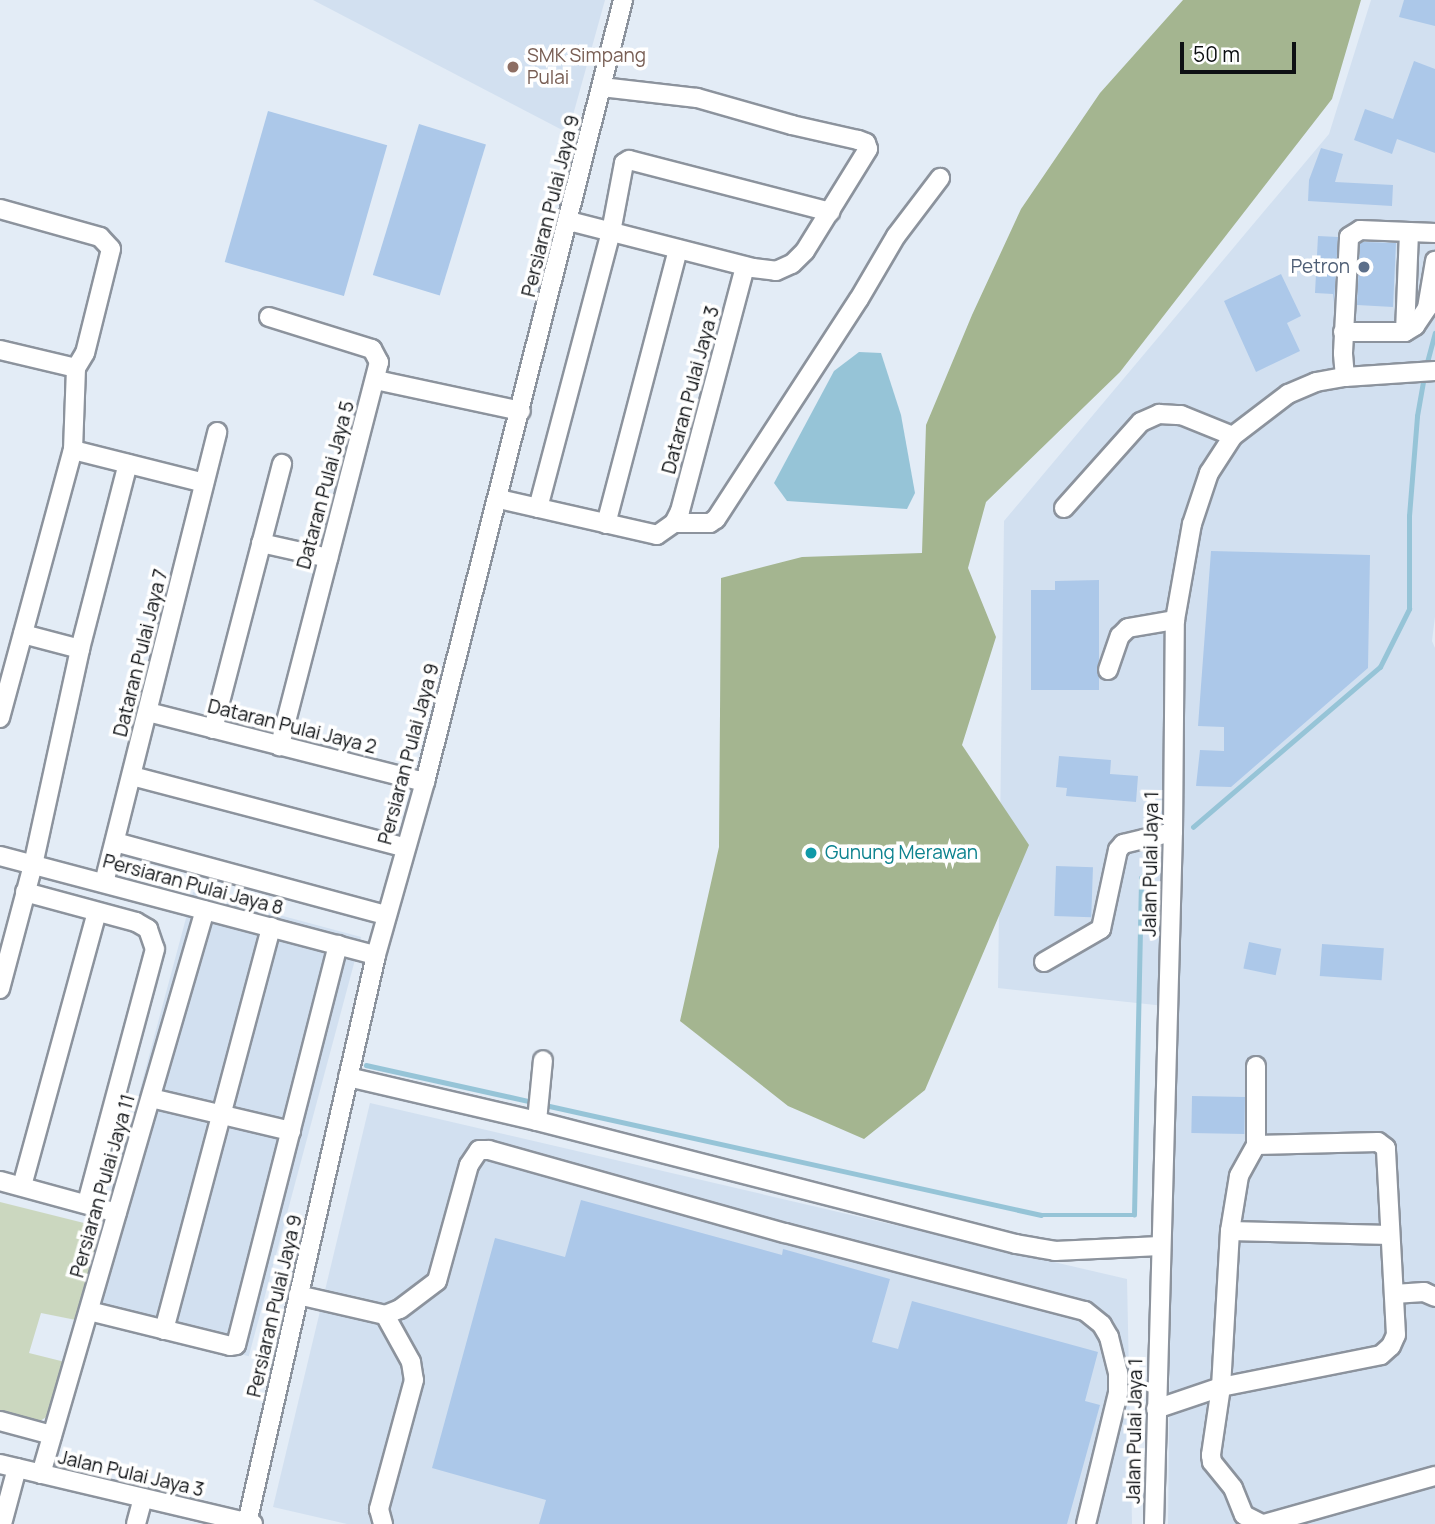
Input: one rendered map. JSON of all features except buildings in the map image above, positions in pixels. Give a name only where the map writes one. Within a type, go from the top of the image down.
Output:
[{"type":"street","name":"Persiaran Pulai Jaya 9","points":[[250,1523],[376,955],[425,782],[499,499],[624,0]]},
{"type":"street","points":[[569,221],[745,266],[776,271],[792,264],[805,251],[868,149],[866,143],[696,98],[602,87]]},
{"type":"street","points":[[538,508],[611,232],[621,168],[626,160],[830,212]]},
{"type":"street","points":[[499,499],[657,535],[674,523],[710,523],[716,519],[859,299],[896,236],[940,178]]},
{"type":"street","points":[[0,209],[100,237],[111,248],[85,353],[76,368],[73,450],[1,710]]},
{"type":"street","points":[[1345,377],[1343,332],[1349,237],[1360,230],[1435,233]]},
{"type":"street","points":[[1405,332],[1409,232]]},
{"type":"street","points":[[606,524],[678,249]]},
{"type":"street","points":[[1343,332],[1405,332],[1415,326],[1427,308],[1435,261]]},
{"type":"street","name":"Dataran Pulai Jaya 3","points":[[674,523],[680,511],[745,266]]},
{"type":"street","points":[[269,317],[372,349],[379,357],[376,380],[521,411]]},
{"type":"street","points":[[0,350],[76,368]]},
{"type":"street","name":"Jalan Pulai Jaya 1","points":[[1154,1524],[1173,832],[1175,620],[1192,524],[1209,474],[1233,436],[1288,394],[1316,382],[1345,377],[1434,370]]},
{"type":"street","name":"Dataran Pulai Jaya 5","points":[[280,746],[376,380]]},
{"type":"street","points":[[1065,508],[1141,422],[1159,414],[1181,415],[1233,436]]},
{"type":"street","name":"Dataran Pulai Jaya 7","points":[[104,883],[217,432]]},
{"type":"street","points":[[73,450],[204,483]]},
{"type":"street","points":[[0,989],[33,864],[80,649],[128,464]]},
{"type":"street","points":[[213,729],[282,464]]},
{"type":"street","points":[[261,543],[328,558]]},
{"type":"street","points":[[1108,670],[1120,636],[1128,628],[1175,620]]},
{"type":"street","points":[[23,634],[80,649]]},
{"type":"street","name":"Dataran Pulai Jaya 2","points":[[148,712],[425,782]]},
{"type":"street","points":[[132,776],[406,848]]},
{"type":"street","points":[[1044,962],[1101,929],[1118,850],[1123,844],[1173,832]]},
{"type":"street","points":[[116,842],[386,915]]},
{"type":"street","name":"Persiaran Pulai Jaya 8","points":[[0,856],[376,955]]},
{"type":"street","points":[[25,892],[136,922],[148,929],[155,949],[87,1202]]},
{"type":"street","name":"Persiaran Pulai Jaya 11","points":[[41,1474],[205,910]]},
{"type":"street","points":[[22,1186],[97,912]]},
{"type":"street","points":[[164,1330],[271,927]]},
{"type":"street","points":[[89,1311],[230,1346],[236,1345],[338,945]]},
{"type":"street","points":[[537,1121],[543,1060]]},
{"type":"street","points":[[1256,1066],[1256,1145],[1238,1176],[1230,1231],[1221,1387],[1212,1462],[1233,1489],[1244,1515],[1263,1524],[1435,1476]]},
{"type":"street","points":[[348,1077],[537,1121],[1016,1244],[1055,1251],[1160,1246]]},
{"type":"street","points":[[151,1098],[290,1131]]},
{"type":"street","points":[[1156,1409],[1221,1387],[1381,1355],[1396,1335],[1389,1158],[1386,1148],[1377,1142],[1256,1145]]},
{"type":"street","points":[[299,1295],[385,1315],[400,1309],[437,1281],[469,1165],[479,1150],[489,1150],[785,1233],[1085,1311],[1102,1325],[1109,1337],[1118,1372],[1118,1393],[1086,1524]]},
{"type":"street","points":[[0,1181],[87,1202],[117,1213]]},
{"type":"street","points":[[1230,1231],[1390,1235]]},
{"type":"street","points":[[1394,1294],[1424,1292],[1435,1297]]},
{"type":"street","points":[[383,1524],[379,1509],[414,1380],[407,1352],[385,1315]]},
{"type":"street","points":[[0,1421],[52,1435]]},
{"type":"street","points":[[2,1524],[8,1466]]},
{"type":"street","name":"Jalan Pulai Jaya 3","points":[[8,1466],[250,1523]]},
{"type":"street","points":[[136,1524],[143,1498]]},
{"type":"shaded area","name":"SMK Simpang Pulai","points":[[313,0],[605,0],[568,133]]},
{"type":"shaded area","points":[[1371,0],[1435,0],[1435,617],[1432,641],[1435,648],[1435,1524],[1168,1524],[1174,1007],[998,988],[1004,521],[1329,134]]},
{"type":"shaded area","points":[[193,892],[361,937],[249,1356],[81,1311]]},
{"type":"shaded area","points":[[370,1103],[1127,1279],[1132,1524],[347,1524],[273,1507]]},
{"type":"green space","name":"Gunung Merawan","points":[[1183,0],[1361,0],[1332,99],[1120,372],[986,502],[968,568],[996,637],[962,745],[1029,845],[925,1090],[864,1139],[788,1106],[680,1021],[719,847],[721,578],[802,557],[922,553],[926,425],[972,315],[1021,209],[1100,93]]},
{"type":"green space","points":[[0,1202],[88,1224],[99,1244],[76,1320],[41,1313],[29,1353],[65,1362],[51,1414],[40,1421],[0,1410]]},
{"type":"water","points":[[859,352],[881,353],[901,415],[915,493],[907,509],[787,501],[774,483],[834,371]]},
{"type":"waterway","points":[[1426,366],[1435,333]]},
{"type":"waterway","points":[[1193,827],[1380,667],[1409,609],[1409,516],[1417,416],[1424,378]]},
{"type":"waterway","points":[[545,1105],[1041,1215],[1134,1215],[1141,878],[1150,868]]},
{"type":"waterway","points":[[366,1065],[533,1102]]},
{"type":"place","name":"SMK Simpang Pulai","points":[[513,67]]},
{"type":"place","name":"Petron","points":[[1364,267]]},
{"type":"place","name":"Gunung Merawan","points":[[811,853]]}]
